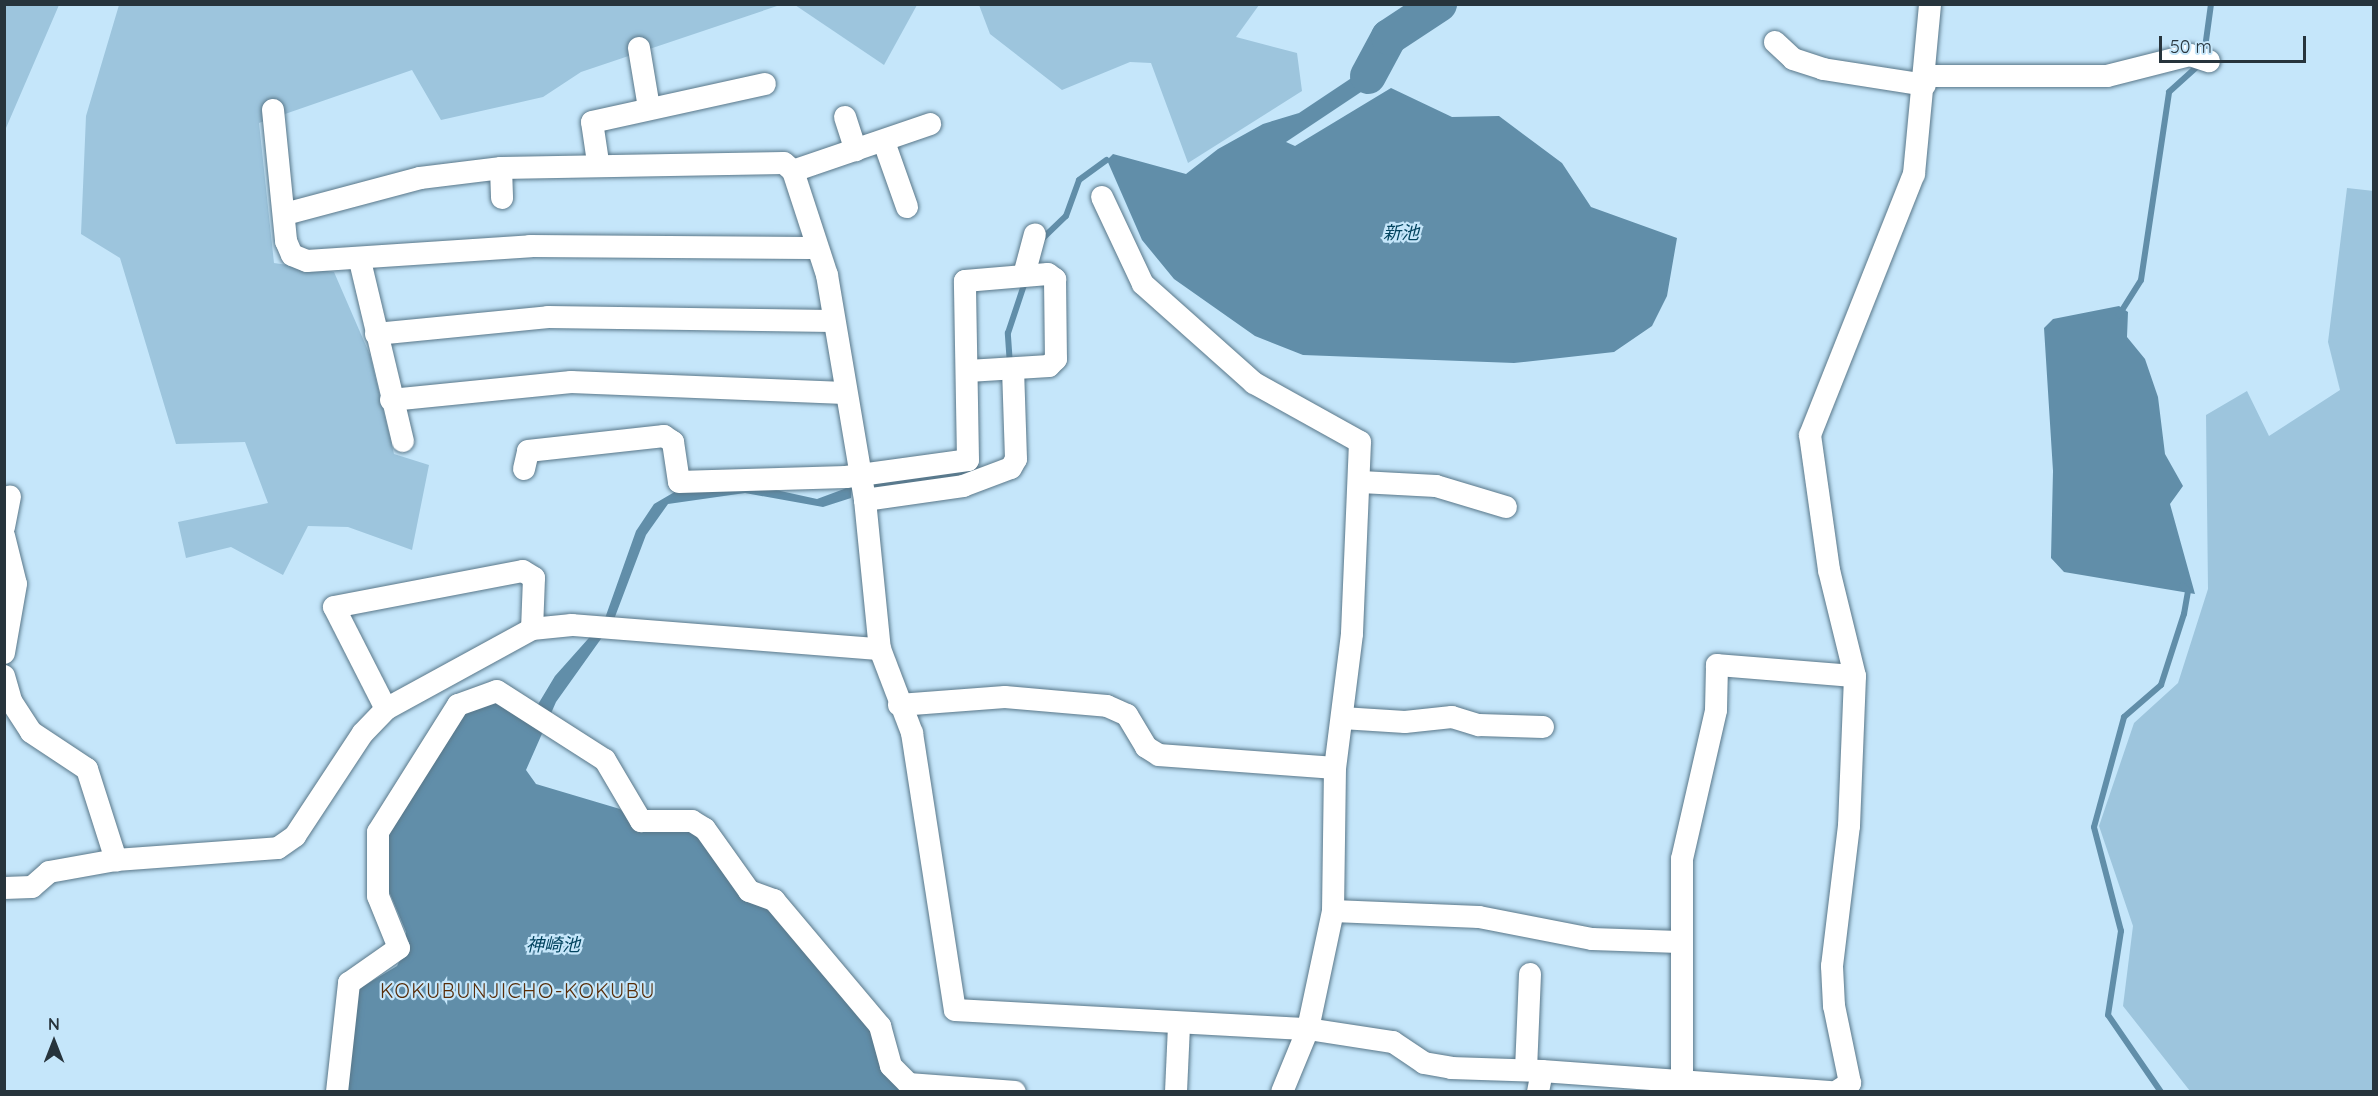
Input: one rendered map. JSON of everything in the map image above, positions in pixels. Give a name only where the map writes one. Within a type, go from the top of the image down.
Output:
[{"type":"street","points":[[1847,1089],[1834,1006],[1832,966],[1849,826],[1855,675],[1829,570],[1810,435],[1914,174],[1925,81],[1930,4]]},
{"type":"street","points":[[1775,42],[1793,58],[1823,69],[1925,81],[2107,76],[2190,55],[2209,60]]},
{"type":"street","points":[[639,48],[649,108]]},
{"type":"street","points":[[598,162],[592,122],[765,84]]},
{"type":"street","points":[[273,110],[278,203],[285,214],[292,255],[307,261],[360,261],[530,246],[817,248]]},
{"type":"street","points":[[845,117],[856,150]]},
{"type":"street","points":[[793,171],[884,142],[930,124]]},
{"type":"street","points":[[884,142],[907,207]]},
{"type":"street","points":[[285,214],[420,178],[501,168],[598,162],[784,163],[793,171],[817,248],[832,321],[862,488],[880,649],[899,705],[912,733],[955,1010],[1179,1026],[1308,1029],[1393,1042],[1424,1062],[1442,1066],[1535,1078],[1682,1082],[1829,1092]]},
{"type":"street","points":[[501,168],[502,198]]},
{"type":"street","points":[[1102,197],[1143,284],[1254,383],[1360,442],[1361,482],[1342,718],[1335,768],[1333,911],[1308,1029],[1282,1092]]},
{"type":"street","points":[[1024,275],[1035,234]]},
{"type":"street","points":[[360,261],[391,400],[403,441]]},
{"type":"street","points":[[862,488],[968,460],[965,281],[1024,275],[1055,279],[1056,359],[1048,366],[968,371]]},
{"type":"street","points":[[376,334],[548,317],[832,321]]},
{"type":"street","points":[[524,469],[528,452],[664,436],[673,442],[679,482],[862,488],[963,486],[1011,468],[1016,459],[1013,369]]},
{"type":"street","points":[[391,400],[571,382],[845,393]]},
{"type":"street","points":[[1361,482],[1436,486],[1506,507]]},
{"type":"street","points":[[4,527],[10,497]]},
{"type":"street","points":[[4,536],[16,584],[4,653]]},
{"type":"street","points":[[386,710],[334,607],[523,571],[534,578],[532,629]]},
{"type":"street","points":[[4,888],[32,887],[49,872],[116,860],[278,848],[295,836],[363,733],[386,710],[532,629],[601,629],[880,649]]},
{"type":"street","points":[[1682,1082],[1685,993],[1679,942],[1682,859],[1716,710],[1717,665],[1855,675]]},
{"type":"street","points":[[4,676],[11,701],[31,732],[87,769],[116,860]]},
{"type":"street","points":[[337,1092],[349,984],[399,948],[378,896],[378,832],[458,705],[497,691],[605,760],[641,820],[692,821],[705,829],[749,891],[774,900],[880,1026],[891,1066],[909,1084],[1015,1092]]},
{"type":"street","points":[[899,705],[1005,697],[1107,706],[1127,715],[1146,747],[1159,755],[1335,768]]},
{"type":"street","points":[[1342,718],[1405,722],[1452,717],[1479,725],[1543,727]]},
{"type":"street","points":[[1333,911],[1479,916],[1592,939],[1679,942]]},
{"type":"street","points":[[1530,974],[1535,1078]]},
{"type":"street","points":[[1176,1092],[1179,1026]]},
{"type":"shaded area","points":[[5,4],[59,5],[6,128],[5,175]]},
{"type":"shaded area","points":[[119,5],[780,5],[581,72],[543,97],[441,120],[412,70],[259,123],[274,263],[334,272],[370,355],[394,454],[429,465],[412,550],[348,527],[308,526],[283,575],[231,547],[186,558],[178,522],[268,503],[245,442],[176,444],[120,258],[81,234],[86,116]]},
{"type":"shaded area","points":[[795,5],[917,5],[884,65]]},
{"type":"shaded area","points":[[979,5],[1259,5],[1236,37],[1297,53],[1302,91],[1188,163],[1151,63],[1130,62],[1062,90],[990,34]]},
{"type":"shaded area","points":[[2347,188],[2374,191],[2373,1091],[2190,1091],[2123,1006],[2133,926],[2099,826],[2134,723],[2178,683],[2208,589],[2206,415],[2247,391],[2269,436],[2340,390],[2328,342]]},
{"type":"water","name":"新池","points":[[1362,71],[1376,82],[1286,142],[1295,146],[1391,88],[1452,117],[1499,116],[1562,163],[1591,207],[1677,238],[1667,296],[1652,326],[1614,352],[1514,363],[1303,355],[1255,336],[1174,279],[1142,240],[1107,160],[1113,154],[1186,174],[1218,149],[1263,124],[1299,113]]},
{"type":"water","points":[[2119,306],[2128,312],[2127,337],[2145,359],[2158,397],[2165,454],[2183,486],[2170,504],[2195,594],[2064,572],[2051,558],[2053,471],[2044,328],[2053,319]]},
{"type":"water","name":"神崎池","points":[[852,486],[851,498],[823,507],[745,493],[668,504],[646,535],[613,622],[556,702],[526,770],[536,784],[620,809],[633,822],[689,827],[769,903],[875,1030],[917,1091],[344,1092],[357,990],[397,966],[405,950],[406,932],[388,889],[385,840],[442,736],[482,698],[537,706],[555,676],[604,621],[636,531],[654,504],[678,490],[767,488],[817,499]]},
{"type":"waterway","points":[[1368,76],[1389,37],[1439,4]]},
{"type":"waterway","points":[[2205,48],[2211,4]]},
{"type":"waterway","points":[[2119,315],[2141,280],[2169,92],[2197,67]]},
{"type":"waterway","points":[[1042,239],[1066,216],[1079,180],[1107,160]]},
{"type":"waterway","points":[[1010,365],[1008,333],[1025,282]]},
{"type":"waterway","points":[[869,487],[974,471]]},
{"type":"waterway","points":[[2161,1092],[2108,1015],[2121,931],[2094,827],[2124,717],[2161,685],[2184,614],[2188,591],[2182,585]]},
{"type":"district","name":"KOKUBUNJICHO-KOKUBU","points":[[518,990]]}]
